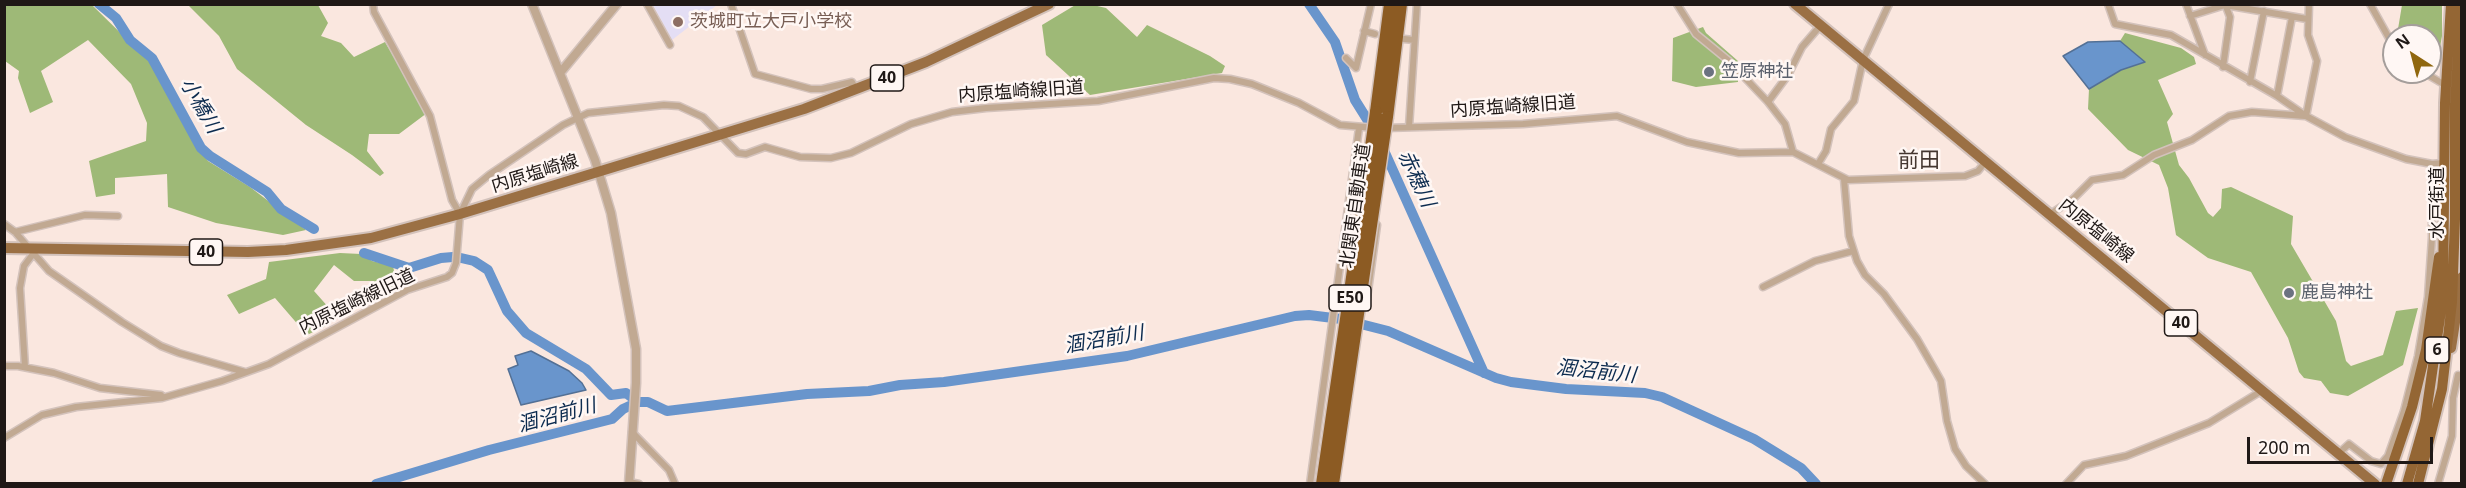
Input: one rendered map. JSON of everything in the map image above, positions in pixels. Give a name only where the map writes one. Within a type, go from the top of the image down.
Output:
[{"type":"highway","name":"北関東自動車道","points":[[1333,483],[1382,115],[1390,4]]},
{"type":"highway","name":"北関東自動車道","points":[[1322,483],[1401,4]]},
{"type":"highway","name":"6","points":[[2450,4],[2455,17]]},
{"type":"highway","name":"6","points":[[2455,17],[2461,4]]},
{"type":"highway","name":"水戸街道","points":[[2445,213],[2438,164],[2445,85],[2455,17]]},
{"type":"highway","name":"水戸街道","points":[[2442,389],[2454,272],[2455,17]]},
{"type":"highway","name":"6","points":[[2407,483],[2425,421],[2437,351],[2443,297],[2445,213]]},
{"type":"highway","points":[[2386,483],[2412,407],[2426,350],[2445,213]]},
{"type":"highway","name":"6","points":[[2418,483],[2442,389]]},
{"type":"main road","name":"内原塩崎線","points":[[4,248],[31,251],[222,252],[286,250],[371,238],[600,172],[856,90],[926,62],[1049,4]]},
{"type":"main road","name":"内原塩崎線","points":[[1795,4],[2375,483]]},
{"type":"main road","points":[[2442,389],[2462,277]]},
{"type":"street","points":[[373,4],[374,12],[430,116],[452,200],[460,214]]},
{"type":"street","points":[[532,4],[600,172],[611,213],[636,349],[629,483],[639,483]]},
{"type":"street","points":[[560,73],[618,4]]},
{"type":"street","points":[[647,4],[670,45]]},
{"type":"street","points":[[731,4],[755,74],[811,89],[822,89],[852,82],[856,90]]},
{"type":"street","points":[[1346,58],[1356,68],[1371,4]]},
{"type":"street","points":[[1409,127],[1417,4]]},
{"type":"street","points":[[1677,4],[1696,34],[1729,61],[1768,102],[1785,124],[1793,152]]},
{"type":"street","points":[[1818,164],[1826,151],[1831,129],[1854,100],[1863,60],[1889,4]]},
{"type":"street","points":[[2108,4],[2115,24],[2171,35],[2345,137],[2381,150],[2438,164],[2428,297],[2418,356],[2404,411],[2388,456],[2381,464],[2371,461],[2349,444],[2339,453]]},
{"type":"street","points":[[2186,4],[2205,55]]},
{"type":"street","points":[[2306,116],[2317,61],[2309,41],[2308,4]]},
{"type":"street","points":[[2370,4],[2382,26]]},
{"type":"street","points":[[2190,16],[2225,5],[2307,19]]},
{"type":"street","points":[[2223,67],[2230,17],[2225,5]]},
{"type":"street","points":[[2250,82],[2264,11]]},
{"type":"street","points":[[2277,96],[2292,17]]},
{"type":"street","points":[[1768,102],[1788,75],[1802,47],[1821,25]]},
{"type":"street","points":[[1364,31],[1375,34]]},
{"type":"street","points":[[1404,39],[1414,40]]},
{"type":"street","name":"内原塩崎線旧道","points":[[4,438],[42,416],[76,407],[162,398],[246,372],[268,364],[407,290],[440,280],[452,273],[458,252],[460,214],[468,195],[480,182],[577,117],[593,112],[671,105],[698,114],[738,153],[746,154],[765,147],[800,157],[831,158],[859,150],[911,124],[952,112],[1098,101],[1214,78],[1252,84],[1299,103],[1340,125],[1377,128],[1523,124],[1617,116],[1687,142],[1739,153],[1793,152],[1844,179]]},
{"type":"street","points":[[2049,215],[2073,199],[2092,180],[2123,175],[2154,155],[2192,140],[2229,116],[2252,112],[2306,116]]},
{"type":"street","points":[[1310,483],[1359,128]]},
{"type":"street","points":[[1985,483],[1966,466],[1956,449],[1947,421],[1941,381],[1936,372],[1917,339],[1884,294],[1865,275],[1853,251],[1844,179],[1965,176],[1978,171],[1986,161]]},
{"type":"street","points":[[1366,305],[1385,171]]},
{"type":"street","points":[[1351,186],[1382,191]]},
{"type":"street","points":[[15,232],[85,215],[118,216]]},
{"type":"street","points":[[4,224],[15,232],[49,271],[161,346],[201,361],[246,372]]},
{"type":"street","points":[[25,367],[20,288],[24,266],[31,251]]},
{"type":"street","points":[[1763,287],[1815,261],[1853,251]]},
{"type":"street","points":[[4,366],[25,367],[54,373],[100,388],[174,395]]},
{"type":"street","points":[[2438,483],[2452,436],[2458,375],[2462,376]]},
{"type":"street","points":[[2066,483],[2084,465],[2126,456],[2210,423],[2263,390]]},
{"type":"street","points":[[632,430],[669,470],[675,483]]},
{"type":"shaded area","name":"茨城町立大戸小学校","points":[[653,5],[717,5],[672,40]]},
{"type":"green space","points":[[1077,4],[1106,8],[1137,37],[1147,25],[1210,56],[1225,66],[1222,73],[1090,95],[1046,55],[1042,25]]},
{"type":"green space","points":[[4,5],[92,5],[153,65],[190,137],[208,161],[250,187],[306,230],[283,235],[216,223],[168,207],[167,174],[115,178],[115,194],[96,197],[89,161],[146,141],[147,123],[131,84],[88,40],[41,71],[53,102],[30,113],[18,78],[19,71],[5,61]]},
{"type":"green space","points":[[188,5],[318,5],[328,23],[321,36],[341,43],[354,57],[385,42],[427,113],[399,134],[369,134],[367,151],[384,173],[380,176],[306,125],[237,69],[219,36]]},
{"type":"green space","points":[[2402,5],[2442,5],[2442,24],[2399,24]]},
{"type":"green space","points":[[1703,27],[1706,33],[1738,61],[1738,82],[1696,87],[1672,81],[1673,38]]},
{"type":"green space","points":[[2125,33],[2181,48],[2194,57],[2196,64],[2158,80],[2173,114],[2167,122],[2179,165],[2189,178],[2208,213],[2213,217],[2221,208],[2222,189],[2231,187],[2293,216],[2291,244],[2336,321],[2346,361],[2351,366],[2383,355],[2396,311],[2418,308],[2403,365],[2348,396],[2330,393],[2321,381],[2304,378],[2299,372],[2288,338],[2251,272],[2208,258],[2176,235],[2168,188],[2159,165],[2128,150],[2088,109],[2089,89],[2121,70],[2145,62],[2120,41]]},
{"type":"green space","points":[[340,253],[361,254],[372,261],[393,266],[398,290],[387,296],[374,281],[354,281],[334,265],[314,291],[330,309],[330,324],[307,335],[275,298],[239,314],[227,295],[266,279],[269,262]]},
{"type":"water","points":[[2120,41],[2145,62],[2121,70],[2089,89],[2063,56],[2088,42]]},
{"type":"water","points":[[531,351],[569,371],[586,390],[521,405],[508,369],[518,365],[515,356]]},
{"type":"waterway","name":"小橋川","points":[[99,4],[116,18],[130,40],[152,58],[201,148],[267,192],[281,209],[314,229]]},
{"type":"waterway","name":"赤穂川","points":[[1309,4],[1335,42],[1355,100],[1375,132]]},
{"type":"waterway","name":"赤穂川","points":[[1382,146],[1484,373]]},
{"type":"waterway","name":"小橋川","points":[[364,253],[409,268],[441,258],[453,257]]},
{"type":"waterway","name":"小橋川","points":[[461,258],[474,261],[488,270],[507,311],[526,333],[586,369],[611,395],[626,393],[638,402]]},
{"type":"waterway","name":"涸沼前川","points":[[376,484],[489,450],[612,419],[623,409],[638,402],[648,402],[667,411],[807,394],[869,391],[900,385],[944,382],[1127,356],[1295,316],[1309,315],[1341,319],[1388,331],[1496,378],[1511,382],[1566,389],[1645,393],[1662,397],[1754,439],[1801,468],[1816,484]]},
{"type":"place","name":"茨城町立大戸小学校","points":[[678,22]]},
{"type":"place","name":"笠原神社","points":[[1709,72]]},
{"type":"place","name":"鹿島神社","points":[[2289,293]]},
{"type":"district","name":"前田","points":[[1919,161]]}]
